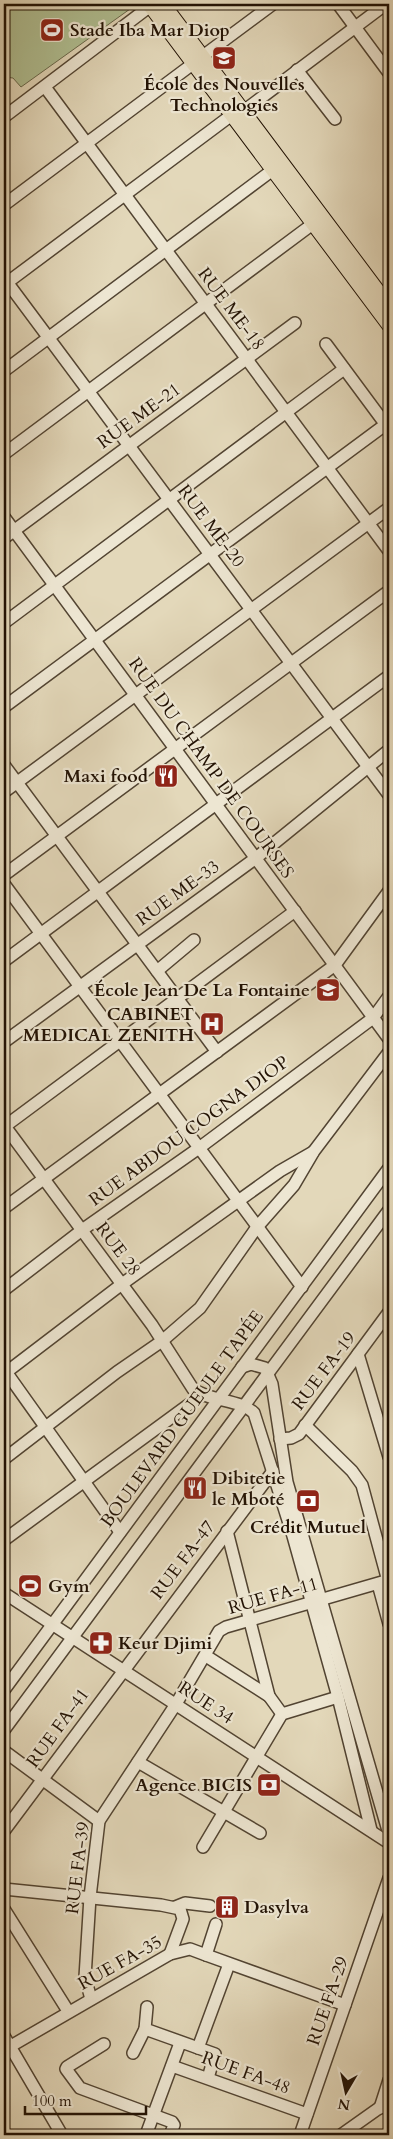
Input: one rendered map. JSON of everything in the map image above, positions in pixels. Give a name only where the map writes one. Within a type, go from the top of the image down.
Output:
[{"type":"main road","points":[[154,4],[389,306]]},
{"type":"main road","points":[[239,112],[274,169],[389,325]]},
{"type":"street","points":[[4,117],[154,4]]},
{"type":"street","points":[[4,205],[273,4]]},
{"type":"street","points":[[338,4],[389,73]]},
{"type":"street","points":[[5,282],[386,4]]},
{"type":"street","points":[[297,70],[335,119]]},
{"type":"street","name":"RUE ME-18","points":[[45,87],[389,551]]},
{"type":"street","points":[[4,371],[274,169]]},
{"type":"street","points":[[4,454],[205,303],[314,224]]},
{"type":"street","name":"RUE ME-20","points":[[5,282],[389,795]]},
{"type":"street","name":"RUE ME-21","points":[[4,538],[295,323]]},
{"type":"street","points":[[4,707],[388,425],[326,344]]},
{"type":"street","points":[[4,623],[344,369]]},
{"type":"street","points":[[4,792],[389,508]]},
{"type":"street","name":"RUE DU CHAMP DE COURSES","points":[[4,517],[389,1039]]},
{"type":"street","points":[[4,875],[389,591]]},
{"type":"street","points":[[4,961],[389,676]]},
{"type":"street","name":"RUE ME-33","points":[[4,1042],[256,858],[389,750]]},
{"type":"street","points":[[4,765],[217,1052]]},
{"type":"street","points":[[4,884],[302,1287]]},
{"type":"street","points":[[4,1208],[335,965],[389,891]]},
{"type":"street","points":[[4,1126],[295,911]]},
{"type":"street","points":[[157,971],[194,940]]},
{"type":"street","name":"RUE ABDOU COGNA DIOP","points":[[4,1290],[82,1230],[199,1148],[374,1018],[389,996]]},
{"type":"street","points":[[4,1459],[162,1341],[200,1308],[257,1227],[294,1185],[314,1152],[389,1052]]},
{"type":"street","name":"RUE 28","points":[[4,1126],[122,1284],[193,1389],[202,1396]]},
{"type":"street","points":[[120,1532],[4,1372],[122,1284],[280,1171],[314,1152]]},
{"type":"street","name":"BOULEVARD GUEULE TAPÉE","points":[[4,1690],[389,1168]]},
{"type":"street","points":[[280,1171],[294,1185]]},
{"type":"street","points":[[4,1730],[389,1210]]},
{"type":"street","name":"RUE FA-19","points":[[280,1439],[296,1436],[389,1312]]},
{"type":"street","points":[[358,1354],[389,1457]]},
{"type":"street","points":[[242,1367],[258,1365],[269,1372],[275,1394],[280,1439],[288,1482],[370,1825],[387,1814]]},
{"type":"street","points":[[4,1540],[202,1396],[250,1408],[257,1418],[272,1471],[387,1814],[389,1834]]},
{"type":"street","points":[[305,1425],[352,1471],[362,1485],[385,1582],[389,1624]]},
{"type":"street","name":"RUE FA-47","points":[[122,1670],[272,1471]]},
{"type":"street","points":[[227,1531],[269,1696]]},
{"type":"street","name":"RUE FA-11","points":[[176,1704],[219,1631],[385,1582]]},
{"type":"street","name":"RUE 34","points":[[4,1594],[257,1756],[370,1825],[389,1843]]},
{"type":"street","points":[[206,1656],[269,1696],[282,1714]]},
{"type":"street","name":"RUE FA-41","points":[[4,1831],[122,1670]]},
{"type":"street","points":[[203,1847],[282,1714],[338,1697]]},
{"type":"street","name":"RUE FA-39","points":[[91,1999],[86,1977],[90,1897],[99,1821],[176,1704]]},
{"type":"street","points":[[4,1751],[99,1821]]},
{"type":"street","points":[[138,1762],[260,1833]]},
{"type":"street","name":"RUE FA-29","points":[[300,2135],[389,1878]]},
{"type":"street","points":[[4,1889],[175,1907],[182,1911],[183,1919],[170,1954]]},
{"type":"street","points":[[175,1907],[186,1903],[210,1906]]},
{"type":"street","points":[[4,1909],[68,2011]]},
{"type":"street","points":[[206,1954],[216,1924]]},
{"type":"street","name":"RUE FA-35","points":[[7,2048],[68,2011],[170,1954],[190,1949],[345,2005]]},
{"type":"street","points":[[198,2048],[229,1964]]},
{"type":"street","points":[[133,2054],[145,2029],[146,2007]]},
{"type":"street","points":[[145,2029],[215,2056],[208,2078]]},
{"type":"street","points":[[4,2036],[7,2048],[62,2135]]},
{"type":"street","points":[[146,2135],[180,2043]]},
{"type":"street","points":[[104,2044],[67,2067],[66,2069],[75,2083],[89,2092],[173,2122],[170,2135]]},
{"type":"street","name":"RUE FA-48","points":[[172,2066],[307,2114]]},
{"type":"street","points":[[342,2135],[384,2105],[389,2080]]},
{"type":"green space","name":"Stade Iba Mar Diop","points":[[4,4],[132,4],[130,9],[21,87],[13,78],[4,77]]},
{"type":"place","name":"Stade Iba Mar Diop","points":[[52,30]]},
{"type":"place","name":"École des Nouvelles Technologies","points":[[224,58]]},
{"type":"place","name":"Maxi food","points":[[166,776]]},
{"type":"place","name":"École Jean De La Fontaine","points":[[328,990]]},
{"type":"place","name":"CABINET MEDICAL ZENITH","points":[[212,1024]]},
{"type":"place","name":"Dibitetie le Mboté","points":[[195,1488]]},
{"type":"place","name":"Crédit Mutuel","points":[[308,1501]]},
{"type":"place","name":"Gym","points":[[30,1586]]},
{"type":"place","name":"Keur Djimi","points":[[101,1643]]},
{"type":"place","name":"Agence BICIS","points":[[269,1785]]},
{"type":"place","name":"Dasylva","points":[[227,1907]]}]
